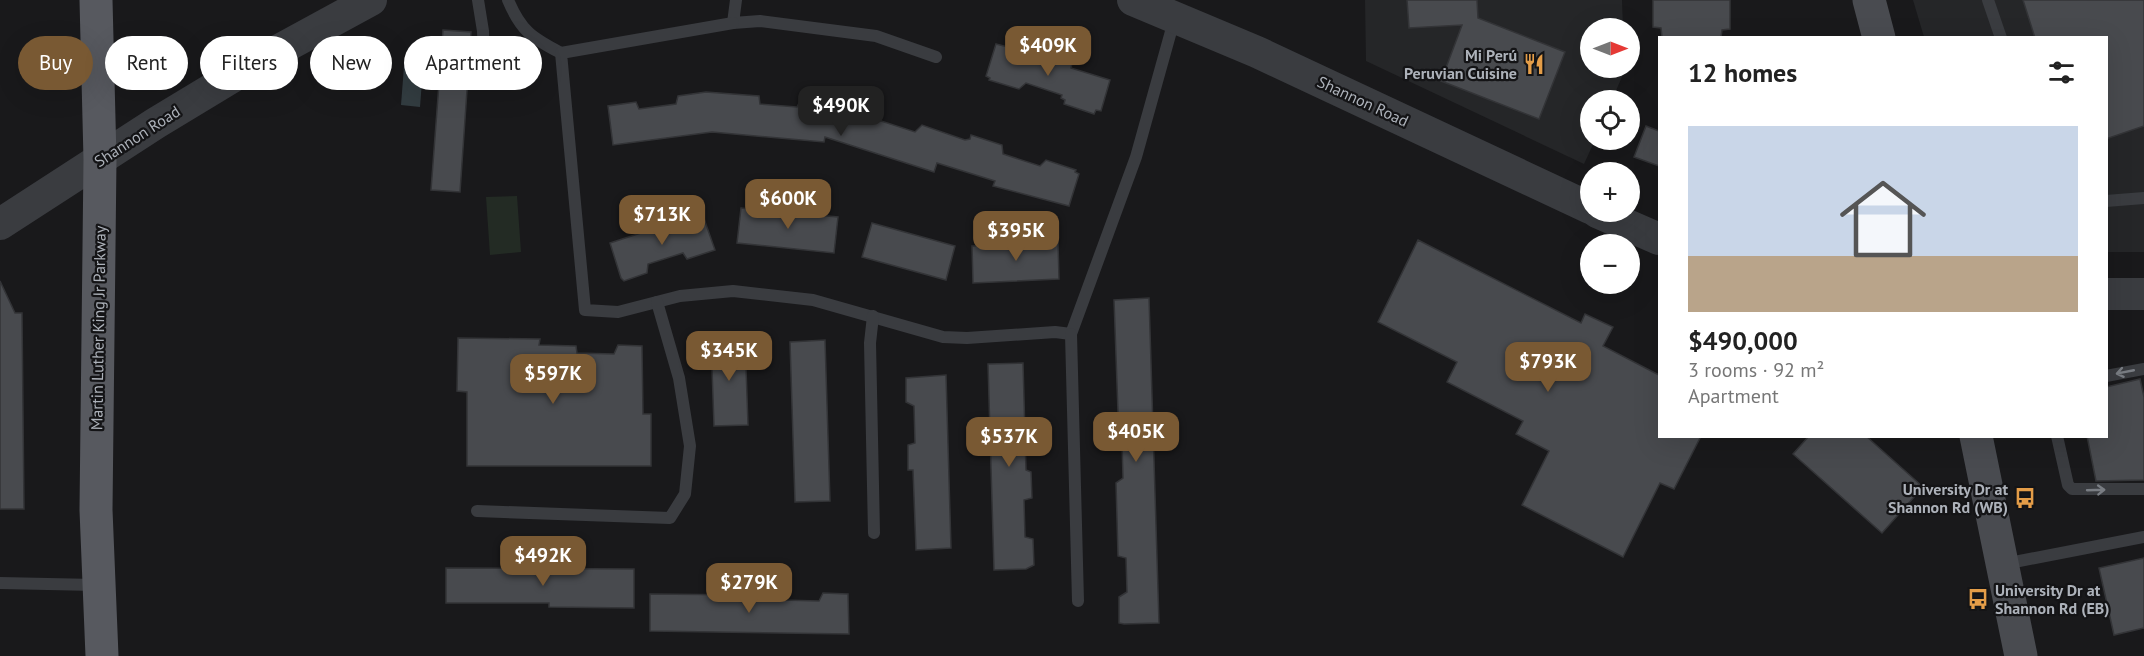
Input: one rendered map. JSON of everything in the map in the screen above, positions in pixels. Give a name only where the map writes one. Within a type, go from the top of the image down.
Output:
[{"type":"main road","name":"Martin Luther King Jr Parkway","points":[[96,0],[100,159],[96,510],[101,585],[102,656]]},
{"type":"main road","points":[[1869,0],[1878,36]]},
{"type":"main road","points":[[1976,438],[2021,656]]},
{"type":"street","name":"Shannon Road","points":[[0,224],[257,62],[371,0]]},
{"type":"street","name":"Shannon Road","points":[[1133,0],[1366,102],[1580,203]]},
{"type":"street","points":[[1620,222],[1658,239]]},
{"type":"street","points":[[2108,294],[2144,294]]},
{"type":"lane","points":[[478,0],[483,36]]},
{"type":"lane","points":[[508,0],[516,18],[532,38],[561,52],[733,23],[759,21],[876,36],[936,57]]},
{"type":"lane","points":[[733,23],[736,0]]},
{"type":"lane","points":[[1988,0],[2000,36]]},
{"type":"lane","points":[[1078,601],[1071,334],[1136,157],[1175,17]]},
{"type":"lane","points":[[561,52],[585,310],[618,312],[680,296],[734,291],[813,300],[943,337],[967,339],[1055,332],[1071,334]]},
{"type":"lane","points":[[2108,201],[2144,198]]},
{"type":"lane","points":[[477,511],[670,518],[685,494],[690,446],[679,378],[657,302]]},
{"type":"lane","points":[[873,316],[870,343],[874,533]]},
{"type":"lane","points":[[2108,376],[2144,369]]},
{"type":"lane","points":[[2057,438],[2067,484],[2072,489],[2144,489]]},
{"type":"lane","points":[[2002,565],[2144,537]]},
{"type":"lane","points":[[0,583],[101,585]]},
{"type":"shaded area","points":[[1365,0],[1622,0],[1623,18],[1580,18],[1580,78],[1621,78],[1616,90],[1580,90],[1580,150],[1590,150],[1585,162],[1580,162],[1366,61]]},
{"type":"shaded area","points":[[1913,0],[2144,0],[2144,252],[2108,252],[2108,36],[1924,36]]},
{"type":"shaded area","points":[[404,66],[404,90],[421,90],[420,107],[401,105]]},
{"type":"shaded area","points":[[517,196],[521,252],[490,255],[486,197]]},
{"type":"building","points":[[1407,0],[1477,0],[1478,18],[1565,52],[1539,119],[1441,81],[1462,25],[1409,28]]},
{"type":"building","points":[[1653,0],[1730,0],[1730,29],[1722,30],[1721,36],[1662,36],[1661,28],[1653,27]]},
{"type":"building","points":[[2023,0],[2144,0],[2144,126],[2108,138],[2108,36],[2034,36]]},
{"type":"building","points":[[443,30],[471,32],[471,36],[443,36]]},
{"type":"building","points":[[996,44],[1072,63],[1071,68],[1110,80],[1101,111],[1096,110],[1094,114],[1064,104],[1065,100],[1061,98],[1062,95],[1026,83],[1019,89],[989,80],[990,78],[986,76]]},
{"type":"building","points":[[438,90],[467,90],[460,192],[431,190]]},
{"type":"building","points":[[706,92],[759,96],[760,104],[797,107],[801,99],[851,104],[881,114],[881,121],[915,132],[922,125],[965,140],[970,139],[971,135],[1002,145],[1003,154],[1040,166],[1046,160],[1076,170],[1075,172],[1079,174],[1069,206],[993,186],[995,181],[937,163],[934,172],[825,137],[824,142],[712,132],[613,145],[608,106],[636,102],[639,109],[676,104],[678,96]]},
{"type":"building","points":[[1646,126],[1658,131],[1658,166],[1634,157],[1637,150],[1640,150],[1640,142]]},
{"type":"building","points":[[741,208],[838,217],[834,253],[737,243]]},
{"type":"building","points":[[702,213],[715,250],[687,259],[683,253],[648,264],[647,273],[624,281],[621,278],[610,243]]},
{"type":"building","points":[[872,223],[955,246],[946,280],[862,257]]},
{"type":"building","points":[[1418,240],[1581,323],[1585,314],[1613,327],[1603,346],[1658,374],[1658,438],[1700,438],[1674,489],[1660,483],[1623,557],[1522,505],[1549,451],[1516,434],[1523,421],[1447,382],[1457,362],[1378,322]]},
{"type":"building","points":[[1058,242],[1059,279],[973,283],[972,246]]},
{"type":"building","points":[[0,281],[15,313],[22,313],[24,509],[0,509]]},
{"type":"building","points":[[1149,298],[1159,623],[1124,624],[1119,623],[1119,597],[1127,592],[1126,558],[1118,556],[1116,483],[1123,478],[1122,443],[1114,442],[1113,416],[1117,416],[1118,412],[1114,300]]},
{"type":"building","points":[[458,338],[540,339],[539,345],[576,346],[577,353],[614,354],[618,345],[642,346],[643,414],[651,414],[651,466],[467,466],[467,392],[457,391]]},
{"type":"building","points":[[745,339],[748,425],[714,426],[711,340]]},
{"type":"building","points":[[825,340],[830,501],[795,502],[790,342]]},
{"type":"building","points":[[1023,363],[1026,470],[1031,472],[1032,498],[1024,500],[1025,537],[1033,539],[1034,565],[1026,569],[994,570],[988,364]]},
{"type":"building","points":[[946,375],[951,548],[916,550],[913,470],[908,470],[908,445],[915,443],[914,406],[906,402],[906,378]]},
{"type":"building","points":[[2140,379],[2144,397],[2144,480],[2096,481],[2087,438],[2108,438],[2108,387]]},
{"type":"building","points":[[1807,438],[1868,438],[1923,487],[1882,533],[1793,454]]},
{"type":"building","points":[[2144,558],[2144,628],[2114,635],[2099,568]]},
{"type":"building","points":[[446,568],[634,569],[634,608],[549,607],[549,603],[446,603]]},
{"type":"building","points":[[752,592],[781,593],[782,600],[819,601],[823,593],[848,594],[849,634],[650,631],[650,594],[752,595]]},
{"type":"place","name":"Mi Perú Peruvian Cuisine","points":[[1534,64]]},
{"type":"place","name":"University Dr at Shannon Rd (WB)","points":[[2025,498]]},
{"type":"place","name":"University Dr at Shannon Rd (EB)","points":[[1978,599]]}]
